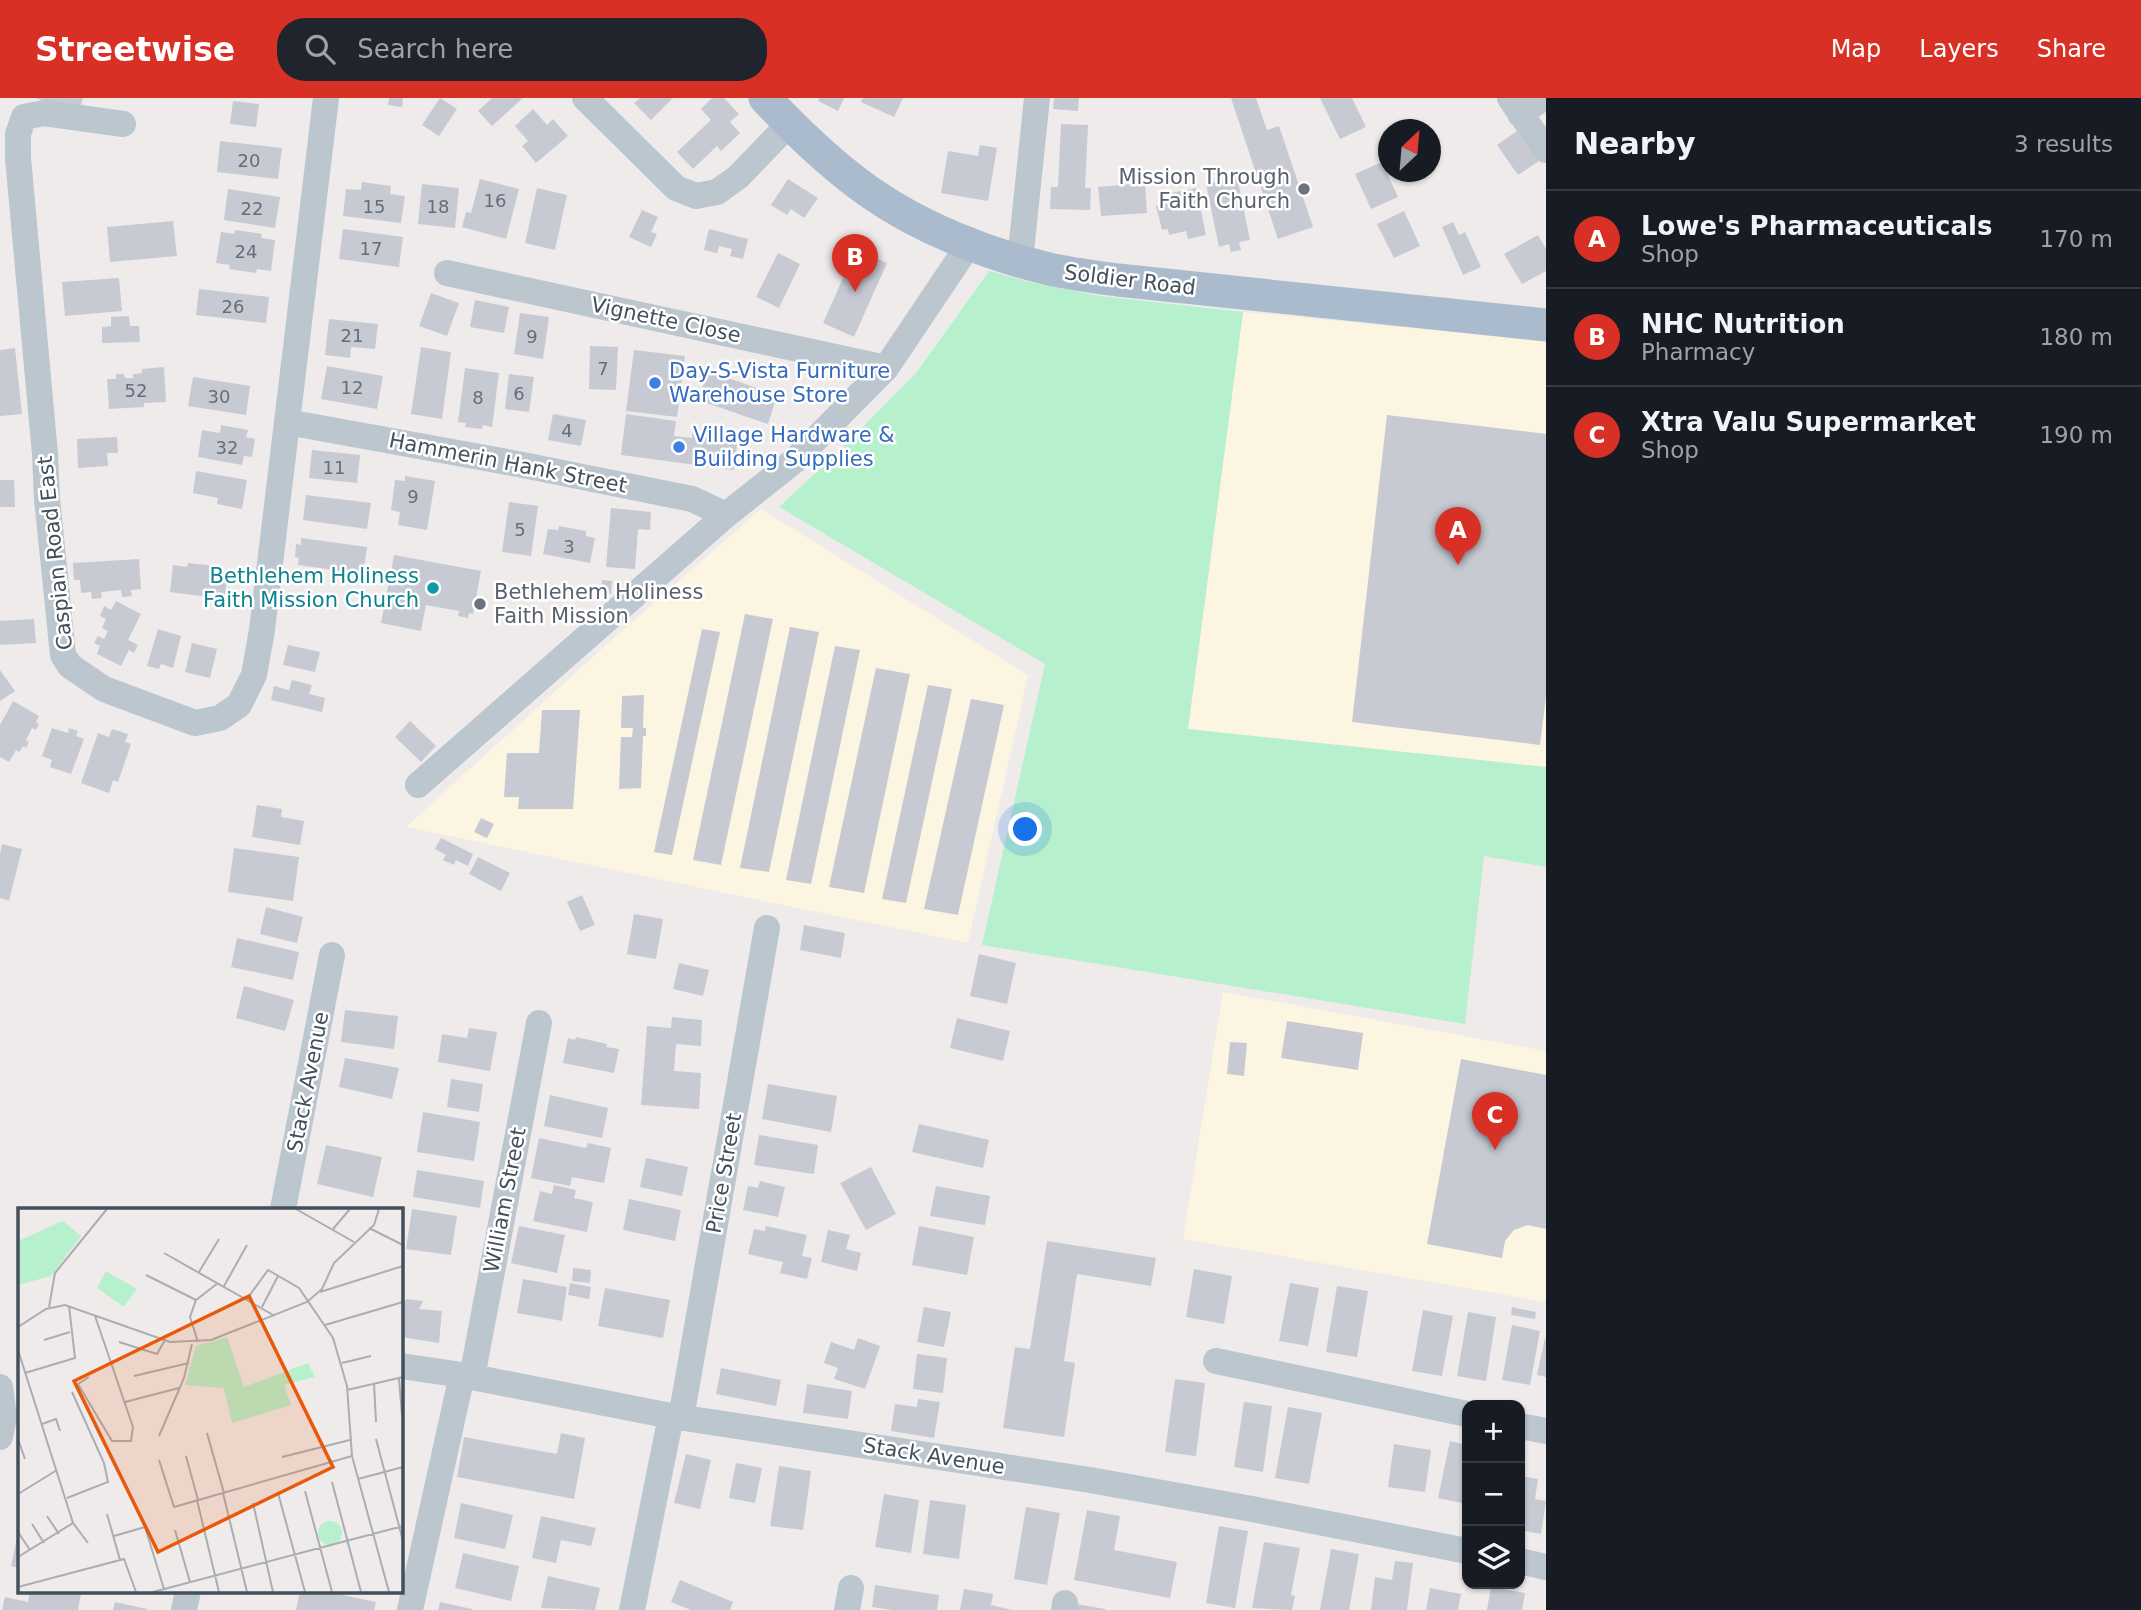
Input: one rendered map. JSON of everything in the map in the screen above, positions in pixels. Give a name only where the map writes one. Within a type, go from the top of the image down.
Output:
[{"type":"main road","name":"Soldier Road","points":[[765,98],[821,154],[870,192],[932,227],[1020,261],[1118,280],[1546,325]]},
{"type":"street","name":"Caspian Road East","points":[[123,124],[44,113],[24,117],[18,134],[48,512],[63,655],[70,666],[104,689],[195,723],[220,718],[239,705],[254,675],[262,631],[326,98]]},
{"type":"street","points":[[584,98],[676,188],[696,196],[717,192],[738,177],[789,124]]},
{"type":"street","points":[[1020,261],[1037,98]]},
{"type":"street","points":[[1543,98],[1515,106],[1546,150]]},
{"type":"street","points":[[418,785],[726,515],[794,461],[886,368],[970,243]]},
{"type":"street","name":"Vignette Close","points":[[447,272],[886,368]]},
{"type":"street","name":"Hammerin Hank Street","points":[[287,422],[692,499],[726,515]]},
{"type":"street","name":"Price Street","points":[[632,1610],[676,1417],[767,928]]},
{"type":"street","name":"Stack Avenue","points":[[284,1208],[332,955]]},
{"type":"street","name":"William Street","points":[[410,1610],[467,1376],[539,1023]]},
{"type":"street","points":[[1216,1361],[1462,1413]]},
{"type":"street","name":"Stack Avenue","points":[[402,1366],[467,1376],[676,1417],[1101,1482],[1462,1550]]},
{"type":"street","points":[[0,1387],[4,1417],[0,1437]]},
{"type":"street","points":[[1525,1427],[1546,1431]]},
{"type":"street","points":[[1525,1563],[1546,1567]]},
{"type":"street","points":[[184,1610],[188,1592]]},
{"type":"shaded area","points":[[1243,312],[1546,341],[1546,767],[1188,729]]},
{"type":"shaded area","points":[[761,509],[1028,675],[968,943],[406,827],[606,645]]},
{"type":"shaded area","points":[[1223,992],[1546,1051],[1546,1302],[1183,1239]]},
{"type":"green space","points":[[989,271],[1100,296],[1243,312],[1188,729],[1546,767],[1546,867],[1484,856],[1465,1024],[982,945],[1045,664],[779,507],[916,373]]},
{"type":"building","points":[[35,98],[83,98],[79,112]]},
{"type":"building","points":[[389,98],[403,98],[402,107],[388,105]]},
{"type":"building","points":[[440,98],[457,109],[439,136],[422,125]]},
{"type":"building","points":[[492,98],[523,98],[492,126],[478,111]]},
{"type":"building","points":[[640,98],[673,98],[651,120],[634,103]]},
{"type":"building","points":[[712,98],[724,98],[739,114],[730,122],[740,133],[721,151],[717,146],[693,169],[677,152],[711,120],[701,109]]},
{"type":"building","points":[[820,98],[844,98],[838,111],[818,101]]},
{"type":"building","points":[[863,98],[903,98],[894,117],[861,102]]},
{"type":"building","points":[[1054,98],[1079,98],[1078,111],[1053,109]]},
{"type":"building","points":[[1231,98],[1256,98],[1267,130],[1279,126],[1313,227],[1278,239]]},
{"type":"building","points":[[1320,98],[1352,98],[1366,127],[1340,139]]},
{"type":"building","points":[[233,101],[259,104],[256,127],[230,124]]},
{"type":"building","points":[[533,109],[547,125],[553,119],[568,136],[536,163],[522,146],[528,141],[515,126]]},
{"type":"building","points":[[1061,124],[1088,125],[1085,188],[1091,188],[1090,210],[1050,209],[1051,187],[1058,187]]},
{"type":"building","points":[[1517,131],[1539,161],[1518,175],[1497,145]]},
{"type":"building","points":[[220,141],[282,148],[278,179],[217,172]]},
{"type":"building","points":[[980,145],[997,148],[988,201],[941,193],[948,151],[978,156]]},
{"type":"building","points":[[1378,164],[1378,182],[1391,182],[1398,197],[1371,209],[1355,174]]},
{"type":"building","points":[[1237,177],[1250,240],[1239,242],[1241,250],[1231,252],[1229,244],[1219,247],[1206,184]]},
{"type":"building","points":[[480,179],[519,189],[506,239],[462,227],[466,212],[471,213]]},
{"type":"building","points":[[788,179],[818,198],[804,218],[791,209],[787,215],[771,205]]},
{"type":"building","points":[[362,182],[391,186],[390,194],[405,196],[401,223],[343,216],[346,189],[361,190]]},
{"type":"building","points":[[1145,183],[1147,213],[1101,216],[1098,187]]},
{"type":"building","points":[[422,184],[459,188],[455,228],[418,224]]},
{"type":"building","points":[[537,188],[567,195],[555,250],[525,243]]},
{"type":"building","points":[[1196,188],[1206,235],[1188,239],[1186,231],[1169,235],[1168,229],[1162,230],[1156,206],[1173,202],[1171,193]]},
{"type":"building","points":[[228,189],[280,197],[275,228],[224,220]]},
{"type":"building","points":[[642,210],[658,217],[651,232],[657,234],[651,247],[629,237]]},
{"type":"building","points":[[1404,211],[1420,246],[1394,258],[1377,224]]},
{"type":"building","points":[[173,221],[177,256],[110,262],[107,227]]},
{"type":"building","points":[[1453,222],[1459,235],[1465,232],[1481,267],[1463,275],[1442,227]]},
{"type":"building","points":[[343,229],[403,237],[399,267],[339,259]]},
{"type":"building","points":[[709,229],[748,239],[743,259],[730,256],[732,249],[719,246],[717,253],[704,250]]},
{"type":"building","points":[[235,230],[262,234],[261,238],[275,240],[271,271],[257,269],[256,273],[229,269],[230,265],[216,263],[221,232],[234,234]]},
{"type":"building","points":[[1538,235],[1546,249],[1546,271],[1522,284],[1504,254]]},
{"type":"building","points":[[856,249],[887,263],[854,337],[823,323]]},
{"type":"building","points":[[778,253],[800,264],[779,308],[756,297]]},
{"type":"building","points":[[119,278],[122,311],[65,316],[62,282]]},
{"type":"building","points":[[199,289],[269,297],[266,323],[196,315]]},
{"type":"building","points":[[431,293],[459,303],[447,336],[419,326]]},
{"type":"building","points":[[475,300],[509,307],[504,333],[470,327]]},
{"type":"building","points":[[520,313],[549,317],[543,359],[514,354]]},
{"type":"building","points":[[129,316],[130,326],[139,326],[140,342],[102,343],[102,327],[111,326],[111,317]]},
{"type":"building","points":[[329,319],[378,324],[375,349],[351,347],[350,358],[325,355]]},
{"type":"building","points":[[590,346],[618,347],[616,390],[589,389]]},
{"type":"building","points":[[421,347],[451,352],[442,419],[411,414]]},
{"type":"building","points":[[15,348],[22,414],[0,416],[0,350]]},
{"type":"building","name":"Day-S-Vista Furniture Warehouse Store","points":[[634,350],[685,356],[677,417],[626,411]]},
{"type":"building","points":[[327,366],[383,376],[377,409],[321,399]]},
{"type":"building","points":[[164,367],[166,402],[144,403],[144,407],[109,409],[107,379],[116,379],[116,374],[133,378],[133,374],[142,373],[142,369]]},
{"type":"building","points":[[465,368],[499,373],[492,427],[465,427],[466,423],[458,422]]},
{"type":"building","points":[[708,371],[777,395],[768,424],[698,400]]},
{"type":"building","points":[[509,374],[534,377],[529,412],[505,409]]},
{"type":"building","points":[[193,377],[250,386],[246,415],[188,406]]},
{"type":"building","points":[[553,414],[586,420],[581,446],[548,440]]},
{"type":"building","name":"Village Hardware & Building Supplies","points":[[626,414],[676,421],[674,436],[692,438],[693,430],[738,436],[734,470],[621,455]]},
{"type":"building","points":[[1387,415],[1546,434],[1546,696],[1540,745],[1352,722]]},
{"type":"building","points":[[221,425],[248,430],[246,437],[255,439],[252,457],[244,456],[242,465],[198,457],[202,430],[220,433]]},
{"type":"building","points":[[117,437],[118,453],[107,453],[108,466],[78,468],[77,439]]},
{"type":"building","points":[[312,450],[360,455],[357,483],[309,478]]},
{"type":"building","points":[[196,471],[247,480],[242,509],[217,504],[218,498],[193,493]]},
{"type":"building","points":[[405,476],[435,481],[427,530],[398,525],[400,512],[391,510],[395,480],[405,481]]},
{"type":"building","points":[[0,480],[14,480],[15,507],[0,507]]},
{"type":"building","points":[[306,495],[371,503],[367,529],[303,520]]},
{"type":"building","points":[[509,502],[538,506],[531,556],[502,552]]},
{"type":"building","points":[[611,508],[651,512],[650,530],[638,529],[635,569],[606,567]]},
{"type":"building","points":[[559,526],[586,531],[586,536],[595,538],[590,563],[543,554],[548,529],[558,530]]},
{"type":"building","points":[[301,538],[367,547],[363,574],[298,565],[299,558],[295,557],[296,544],[301,545]]},
{"type":"building","name":"Bethlehem Holiness Faith Mission Church","points":[[394,555],[481,571],[473,614],[469,613],[468,618],[458,616],[459,611],[426,605],[421,631],[381,623]]},
{"type":"building","points":[[139,559],[141,589],[131,590],[132,596],[122,597],[121,590],[101,592],[102,598],[92,599],[91,592],[81,593],[80,580],[74,580],[73,563]]},
{"type":"building","points":[[188,563],[215,566],[214,571],[228,573],[224,599],[170,592],[173,565],[187,567]]},
{"type":"building","points":[[602,580],[612,581],[611,594],[601,593]]},
{"type":"building","points":[[116,601],[141,614],[128,640],[138,645],[134,653],[129,650],[121,666],[97,654],[100,646],[94,643],[98,636],[104,639],[108,631],[102,628],[106,619],[100,616],[104,606],[111,610]]},
{"type":"building","points":[[745,614],[773,619],[721,865],[693,860]]},
{"type":"building","points":[[34,619],[36,643],[0,645],[0,621]]},
{"type":"building","points":[[790,627],[819,632],[769,872],[740,868]]},
{"type":"building","points":[[158,629],[181,636],[173,668],[161,664],[159,669],[147,666]]},
{"type":"building","points":[[702,629],[720,632],[672,855],[654,852]]},
{"type":"building","points":[[192,643],[217,649],[210,678],[185,672]]},
{"type":"building","points":[[288,645],[320,652],[315,672],[283,665]]},
{"type":"building","points":[[835,646],[860,650],[811,884],[786,880]]},
{"type":"building","points":[[876,668],[910,674],[864,893],[829,887]]},
{"type":"building","points":[[0,670],[15,691],[0,701]]},
{"type":"building","points":[[292,680],[312,685],[309,694],[325,698],[322,712],[271,700],[274,686],[289,690]]},
{"type":"building","points":[[928,685],[952,689],[906,903],[882,899]]},
{"type":"building","points":[[644,695],[643,728],[646,728],[646,736],[643,736],[641,788],[619,789],[621,737],[632,737],[633,728],[621,728],[622,696]]},
{"type":"building","points":[[971,699],[1004,705],[958,915],[924,909]]},
{"type":"building","points":[[13,701],[39,716],[36,722],[39,724],[36,730],[32,728],[26,740],[29,742],[26,748],[23,746],[19,752],[16,750],[9,762],[0,757],[0,725]]},
{"type":"building","points":[[542,710],[580,710],[573,809],[518,809],[519,797],[504,797],[507,753],[539,753]]},
{"type":"building","points":[[410,721],[436,746],[421,762],[395,737]]},
{"type":"building","points":[[52,728],[68,733],[69,728],[78,731],[76,736],[84,739],[71,774],[50,767],[52,760],[42,756]]},
{"type":"building","points":[[112,729],[128,734],[125,742],[131,744],[118,782],[113,780],[109,793],[81,783],[98,733],[109,737]]},
{"type":"building","points":[[257,805],[282,809],[281,817],[304,821],[300,845],[252,837]]},
{"type":"building","points":[[481,818],[494,824],[487,838],[474,832]]},
{"type":"building","points":[[441,838],[473,854],[468,866],[456,860],[454,865],[443,860],[446,855],[435,849]]},
{"type":"building","points":[[2,844],[22,849],[9,901],[0,898]]},
{"type":"building","points":[[234,848],[299,857],[293,901],[228,892]]},
{"type":"building","points":[[478,857],[510,873],[501,891],[469,874]]},
{"type":"building","points":[[582,895],[595,925],[580,931],[567,902]]},
{"type":"building","points":[[266,907],[303,917],[297,943],[260,934]]},
{"type":"building","points":[[634,914],[663,919],[656,959],[627,954]]},
{"type":"building","points":[[804,925],[845,933],[841,958],[800,950]]},
{"type":"building","points":[[237,938],[299,952],[293,980],[231,967]]},
{"type":"building","points":[[979,954],[1016,963],[1007,1004],[970,996]]},
{"type":"building","points":[[679,963],[709,970],[703,996],[673,989]]},
{"type":"building","points":[[244,986],[294,1000],[285,1031],[236,1018]]},
{"type":"building","points":[[345,1010],[398,1016],[394,1049],[341,1042]]},
{"type":"building","points":[[672,1017],[702,1020],[701,1046],[676,1044],[674,1071],[701,1073],[699,1109],[641,1105],[647,1026],[671,1028]]},
{"type":"building","points":[[957,1018],[1010,1031],[1003,1061],[950,1048]]},
{"type":"building","points":[[1287,1021],[1363,1033],[1358,1070],[1281,1058]]},
{"type":"building","points":[[469,1028],[497,1032],[490,1071],[438,1062],[442,1034],[467,1038]]},
{"type":"building","points":[[576,1037],[619,1049],[614,1073],[563,1063],[568,1038],[575,1040]]},
{"type":"building","points":[[1230,1042],[1247,1043],[1244,1076],[1227,1074]]},
{"type":"building","points":[[345,1058],[399,1068],[392,1099],[339,1087]]},
{"type":"building","points":[[1461,1059],[1546,1075],[1546,1229],[1528,1225],[1514,1230],[1505,1241],[1502,1258],[1427,1244]]},
{"type":"building","points":[[451,1079],[483,1084],[479,1112],[447,1107]]},
{"type":"building","points":[[768,1084],[837,1096],[831,1132],[762,1119]]},
{"type":"building","points":[[550,1095],[608,1108],[602,1138],[544,1126]]},
{"type":"building","points":[[423,1112],[480,1122],[474,1161],[417,1152]]},
{"type":"building","points":[[919,1124],[989,1140],[983,1168],[912,1152]]},
{"type":"building","points":[[759,1135],[818,1145],[814,1174],[754,1165]]},
{"type":"building","points":[[539,1138],[586,1148],[588,1143],[611,1148],[604,1183],[572,1177],[570,1186],[531,1178]]},
{"type":"building","points":[[326,1145],[382,1157],[373,1197],[317,1184]]},
{"type":"building","points":[[646,1158],[688,1167],[682,1196],[640,1187]]},
{"type":"building","points":[[871,1167],[896,1214],[866,1230],[840,1183]]},
{"type":"building","points":[[417,1170],[484,1181],[480,1208],[413,1197]]},
{"type":"building","points":[[760,1181],[785,1187],[778,1217],[743,1210],[748,1186],[758,1188]]},
{"type":"building","points":[[554,1185],[576,1190],[574,1198],[593,1202],[587,1232],[533,1221],[540,1191],[552,1194]]},
{"type":"building","points":[[936,1186],[990,1196],[985,1225],[930,1216]]},
{"type":"building","points":[[629,1199],[681,1210],[675,1241],[623,1230]]},
{"type":"building","points":[[412,1209],[457,1216],[451,1255],[406,1249]]},
{"type":"building","points":[[519,1226],[565,1235],[557,1273],[511,1263]]},
{"type":"building","points":[[766,1226],[807,1235],[802,1256],[812,1258],[807,1279],[780,1273],[783,1262],[748,1254],[754,1229],[765,1231]]},
{"type":"building","points":[[919,1226],[974,1237],[967,1275],[912,1265]]},
{"type":"building","points":[[828,1230],[850,1235],[846,1249],[861,1253],[857,1271],[821,1262]]},
{"type":"building","points":[[1047,1241],[1156,1258],[1151,1286],[1077,1274],[1064,1361],[1075,1363],[1064,1437],[1003,1428],[1015,1347],[1030,1349]]},
{"type":"building","points":[[573,1268],[591,1270],[590,1283],[572,1281]]},
{"type":"building","points":[[1194,1269],[1232,1276],[1224,1324],[1186,1317]]},
{"type":"building","points":[[523,1279],[567,1287],[562,1321],[517,1313]]},
{"type":"building","points":[[570,1283],[591,1287],[589,1299],[568,1295]]},
{"type":"building","points":[[1290,1283],[1319,1288],[1308,1346],[1279,1341]]},
{"type":"building","points":[[1337,1286],[1368,1291],[1357,1357],[1326,1352]]},
{"type":"building","points":[[605,1288],[670,1300],[663,1338],[598,1326]]},
{"type":"building","points":[[406,1299],[423,1301],[419,1309],[442,1311],[439,1343],[402,1337],[403,1306]]},
{"type":"building","points":[[924,1307],[951,1312],[944,1347],[917,1342]]},
{"type":"building","points":[[1512,1307],[1536,1312],[1535,1319],[1511,1315]]},
{"type":"building","points":[[1423,1310],[1453,1316],[1442,1376],[1412,1371]]},
{"type":"building","points":[[1468,1312],[1496,1317],[1486,1381],[1457,1376]]},
{"type":"building","points":[[1512,1325],[1540,1331],[1530,1385],[1502,1380]]},
{"type":"building","points":[[858,1338],[880,1346],[865,1389],[834,1379],[838,1368],[824,1363],[831,1342],[854,1350]]},
{"type":"building","points":[[1546,1339],[1546,1377],[1537,1375]]},
{"type":"building","points":[[917,1354],[947,1358],[943,1393],[913,1389]]},
{"type":"building","points":[[721,1368],[781,1380],[776,1406],[716,1394]]},
{"type":"building","points":[[1175,1379],[1205,1383],[1196,1456],[1165,1452]]},
{"type":"building","points":[[807,1384],[852,1391],[848,1419],[803,1413]]},
{"type":"building","points":[[918,1399],[940,1402],[934,1438],[891,1431],[895,1404],[917,1407]]},
{"type":"building","points":[[1244,1402],[1272,1406],[1263,1472],[1234,1467]]},
{"type":"building","points":[[1288,1407],[1322,1413],[1309,1484],[1275,1478]]},
{"type":"building","points":[[561,1433],[585,1438],[574,1499],[457,1477],[464,1437],[557,1454]]},
{"type":"building","points":[[1450,1441],[1462,1444],[1462,1503],[1438,1498]]},
{"type":"building","points":[[1394,1444],[1431,1450],[1425,1492],[1388,1487]]},
{"type":"building","points":[[686,1454],[711,1460],[700,1509],[674,1503]]},
{"type":"building","points":[[736,1463],[762,1468],[755,1503],[729,1498]]},
{"type":"building","points":[[779,1466],[811,1471],[803,1530],[770,1526]]},
{"type":"building","points":[[1525,1477],[1538,1479],[1535,1499],[1546,1501],[1541,1534],[1525,1531]]},
{"type":"building","points":[[884,1494],[919,1500],[911,1553],[875,1547]]},
{"type":"building","points":[[930,1500],[966,1505],[959,1559],[923,1554]]},
{"type":"building","points":[[461,1503],[513,1515],[505,1549],[454,1538]]},
{"type":"building","points":[[1026,1507],[1060,1513],[1047,1585],[1014,1579]]},
{"type":"building","points":[[1087,1510],[1120,1516],[1114,1550],[1177,1562],[1170,1598],[1074,1580]]},
{"type":"building","points":[[541,1516],[596,1528],[591,1546],[561,1540],[556,1563],[532,1558]]},
{"type":"building","points":[[1219,1526],[1248,1531],[1235,1608],[1206,1603]]},
{"type":"building","points":[[18,1533],[18,1568],[11,1566]]},
{"type":"building","points":[[1264,1542],[1300,1548],[1291,1595],[1295,1596],[1292,1610],[1252,1608]]},
{"type":"building","points":[[1331,1549],[1359,1554],[1349,1610],[1320,1610]]},
{"type":"building","points":[[463,1553],[519,1566],[511,1601],[455,1588]]},
{"type":"building","points":[[1395,1561],[1413,1563],[1407,1610],[1371,1610],[1375,1577],[1392,1580]]},
{"type":"building","points":[[548,1576],[600,1588],[595,1610],[541,1608]]},
{"type":"building","points":[[680,1580],[733,1602],[730,1610],[691,1610],[671,1602]]},
{"type":"building","points":[[875,1585],[939,1595],[937,1610],[872,1607]]},
{"type":"building","points":[[1430,1588],[1461,1594],[1458,1610],[1426,1610]]},
{"type":"building","points":[[964,1589],[993,1594],[991,1605],[1012,1610],[960,1610]]},
{"type":"building","points":[[1491,1589],[1525,1593],[1522,1610],[1487,1610]]},
{"type":"building","points":[[30,1592],[81,1594],[78,1610],[2,1610],[5,1597],[28,1602]]},
{"type":"building","points":[[300,1592],[329,1592],[376,1602],[374,1610],[296,1610]]},
{"type":"building","points":[[115,1602],[147,1609],[147,1610],[113,1610]]},
{"type":"building","points":[[440,1602],[472,1609],[472,1610],[438,1610]]},
{"type":"building","points":[[1076,1604],[1105,1609],[1105,1610],[1075,1610]]},
{"type":"place","name":"Mission Through Faith Church","points":[[1304,189]]},
{"type":"place","name":"NHC Nutrition","points":[[855,292]]},
{"type":"place","name":"Day-S-Vista Furniture Warehouse Store","points":[[655,383]]},
{"type":"place","name":"Village Hardware & Building Supplies","points":[[679,447]]},
{"type":"place","name":"Lowe's Pharmaceuticals","points":[[1458,565]]},
{"type":"place","name":"Bethlehem Holiness Faith Mission Church","points":[[433,588]]},
{"type":"place","name":"Bethlehem Holiness Faith Mission","points":[[480,604]]},
{"type":"place","name":"Xtra Valu Supermarket","points":[[1495,1150]]}]
